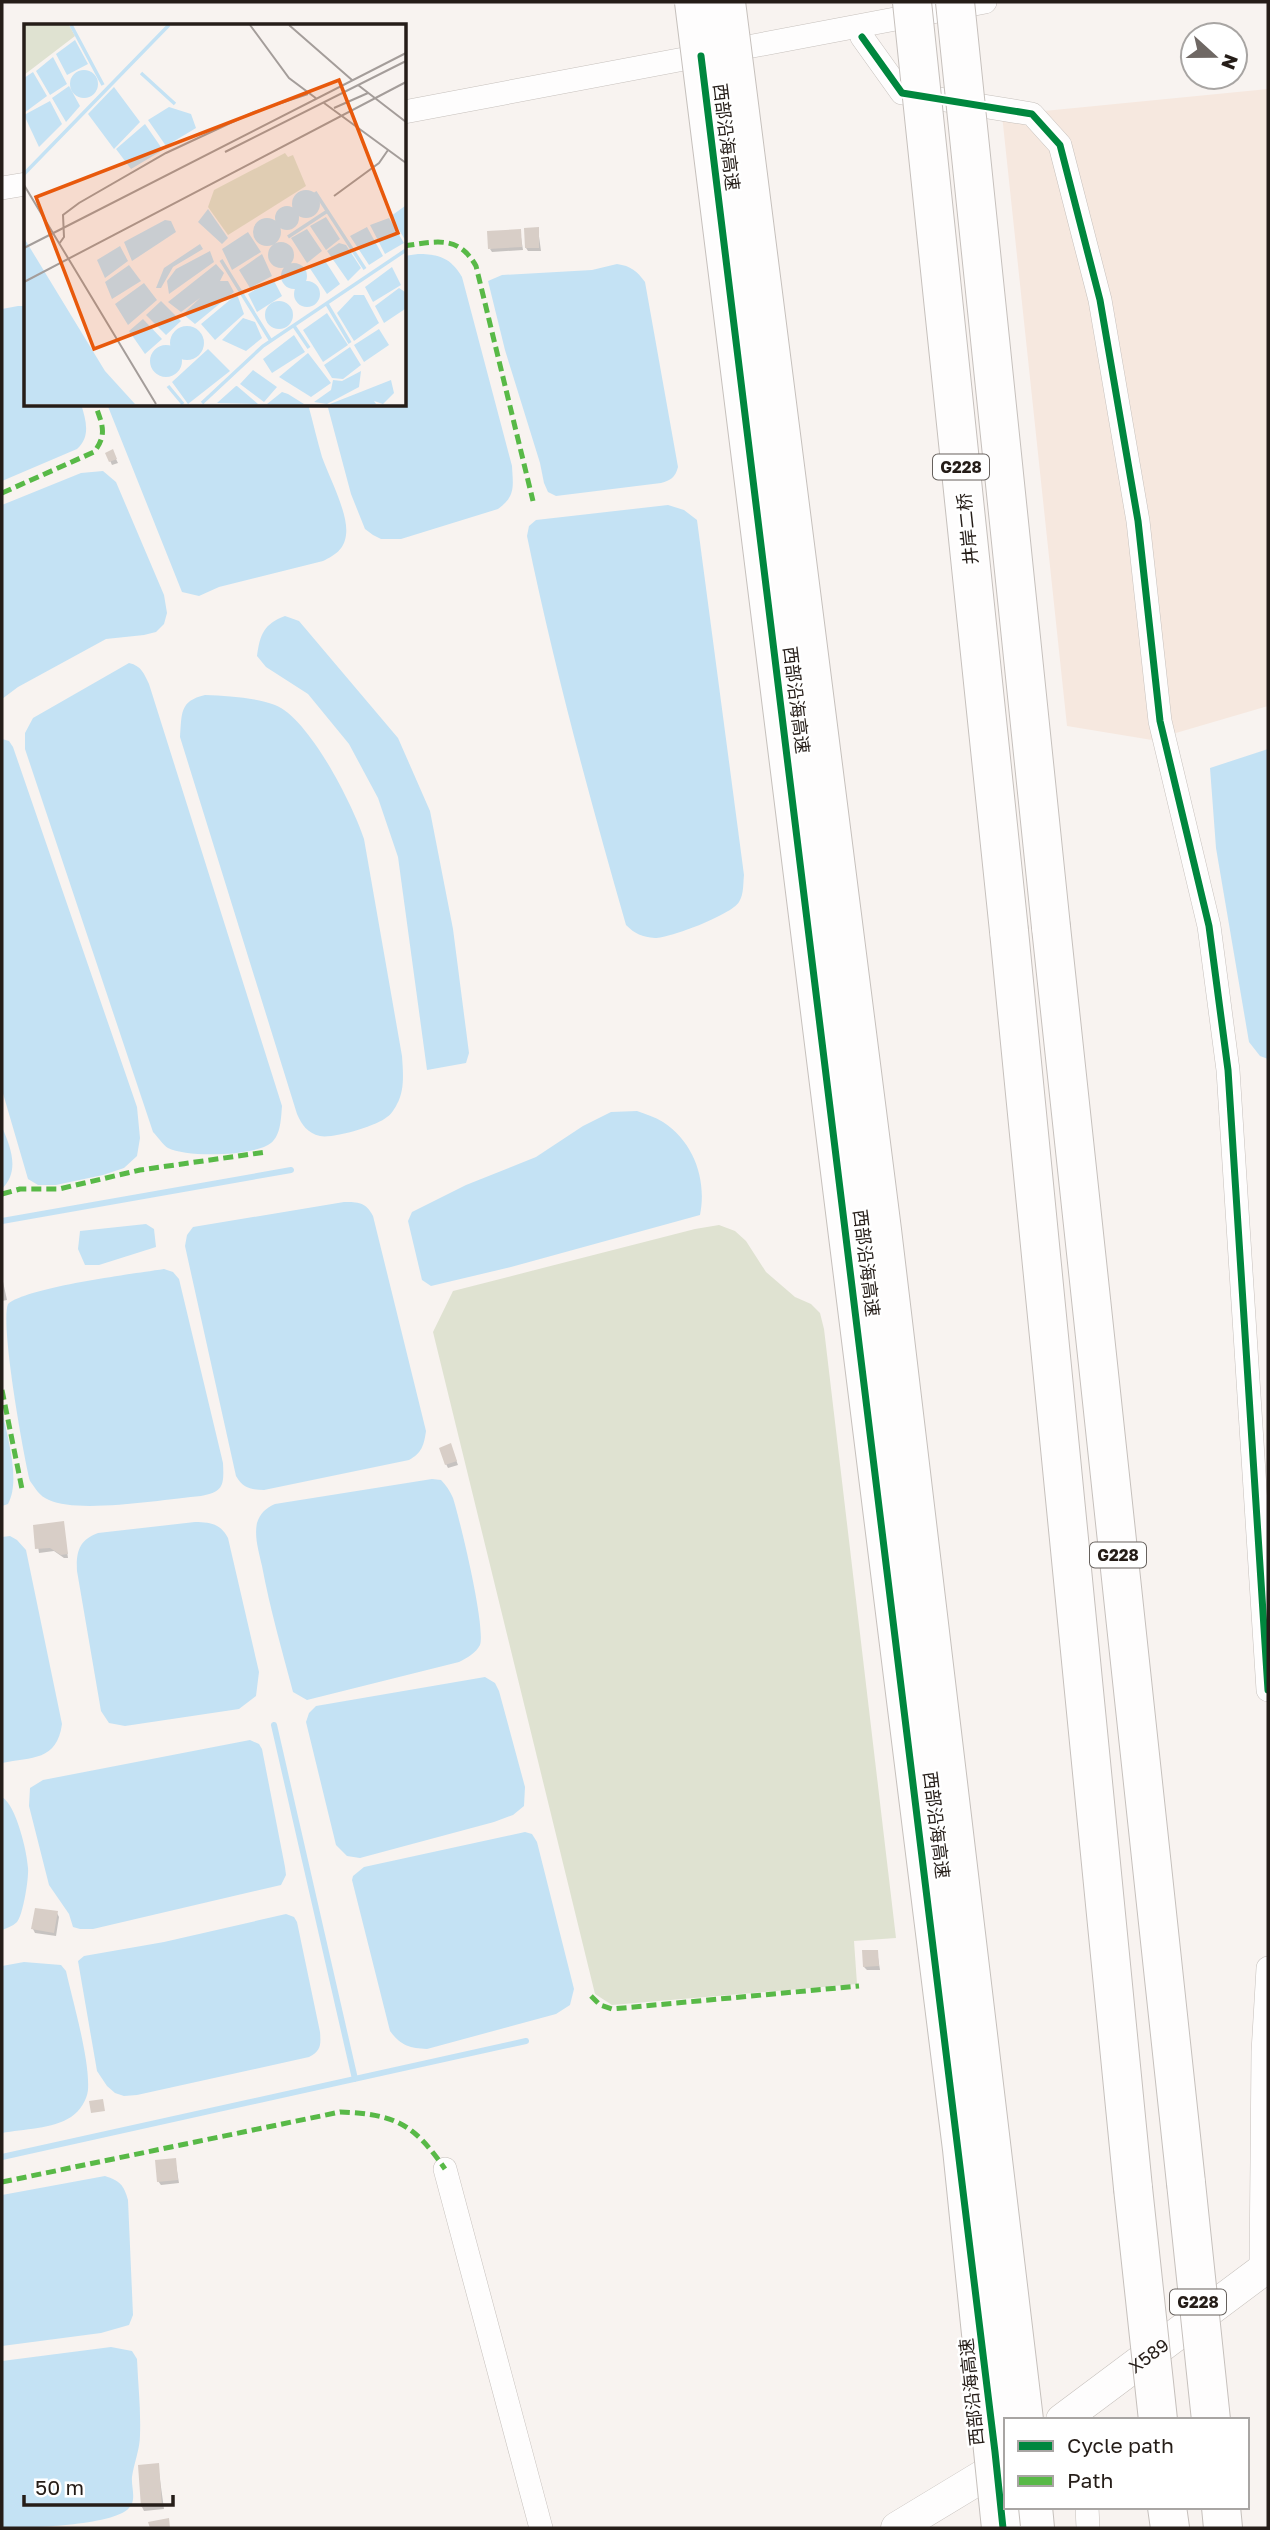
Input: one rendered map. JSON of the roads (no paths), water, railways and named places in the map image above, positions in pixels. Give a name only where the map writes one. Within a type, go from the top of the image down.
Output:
[{"type":"highway","name":"西部沿海高速","points":[[694,2],[962,2149],[1002,2528]]},
{"type":"highway","name":"西部沿海高速","points":[[726,2],[884,1244],[1024,2418]]},
{"type":"highway","name":"井岸二桥","points":[[912,2],[1009,932],[1158,2418]]},
{"type":"highway","name":"G228","points":[[955,2],[1211,2418]]},
{"type":"highway","points":[[1033,2509],[1035,2528]]},
{"type":"highway","points":[[1167,2509],[1170,2528]]},
{"type":"highway","points":[[1221,2509],[1223,2528]]},
{"type":"street","points":[[406,112],[985,2]]},
{"type":"street","points":[[862,37],[902,93],[1032,114],[1060,145],[1101,300],[1138,521],[1160,721],[1209,926],[1228,1070],[1268,1690]]},
{"type":"street","points":[[701,56],[1001,2465],[1002,2528]]},
{"type":"street","points":[[2,188],[24,184]]},
{"type":"street","points":[[1264,2268],[1263,2052],[1268,1968]]},
{"type":"street","points":[[446,2169],[541,2528]]},
{"type":"street","name":"X589","points":[[1075,2415],[1264,2268]]},
{"type":"street","points":[[897,2528],[1001,2465]]},
{"type":"street","points":[[1087,2509],[1088,2528]]},
{"type":"water","points":[[418,254],[444,258],[462,277],[512,466],[513,479],[511,495],[498,509],[401,539],[381,539],[365,529],[351,494],[328,406],[406,406],[406,256]]},
{"type":"water","points":[[617,264],[633,270],[645,282],[678,467],[672,478],[661,483],[556,496],[548,492],[544,483],[488,281],[502,275],[592,270]]},
{"type":"water","points":[[24,306],[24,406],[82,406],[86,434],[77,449],[2,481],[2,309]]},
{"type":"water","points":[[108,406],[309,406],[322,457],[344,517],[346,535],[341,548],[323,561],[219,587],[199,596],[182,592]]},
{"type":"water","points":[[103,471],[116,482],[164,595],[167,613],[164,624],[156,632],[106,639],[18,687],[2,699],[2,505],[81,473]]},
{"type":"water","points":[[668,505],[684,510],[697,520],[744,875],[742,896],[734,907],[700,925],[655,938],[632,931],[626,925],[573,731],[527,536],[529,526],[536,520]]},
{"type":"water","points":[[285,616],[299,621],[398,738],[430,811],[453,929],[469,1053],[466,1063],[427,1070],[398,857],[378,798],[349,744],[308,694],[266,667],[257,656],[264,631]]},
{"type":"water","points":[[129,663],[140,668],[149,684],[282,1106],[277,1136],[271,1143],[251,1151],[205,1154],[177,1151],[166,1147],[153,1132],[25,749],[25,733],[33,718]]},
{"type":"water","points":[[205,695],[258,700],[275,705],[288,713],[302,727],[328,764],[364,839],[403,1068],[400,1099],[393,1111],[382,1121],[365,1128],[344,1134],[320,1136],[306,1128],[297,1114],[180,737],[186,705]]},
{"type":"water","points":[[2,739],[9,741],[13,747],[137,1107],[140,1138],[137,1156],[124,1168],[56,1185],[38,1185],[28,1179],[2,1090]]},
{"type":"water","points":[[1268,749],[1268,1059],[1260,1056],[1249,1042],[1216,848],[1210,768]]},
{"type":"water","points":[[637,1111],[674,1130],[690,1151],[700,1175],[700,1215],[431,1286],[422,1280],[408,1221],[412,1212],[466,1185],[536,1157],[583,1126],[611,1112]]},
{"type":"water","points":[[2,1127],[11,1151],[12,1167],[8,1182],[2,1189]]},
{"type":"water","points":[[344,1202],[361,1204],[373,1216],[426,1431],[423,1444],[420,1451],[409,1460],[264,1490],[251,1489],[236,1476],[185,1246],[187,1235],[193,1227]]},
{"type":"water","points":[[146,1224],[154,1229],[156,1247],[99,1265],[85,1265],[78,1249],[80,1231]]},
{"type":"water","points":[[164,1269],[173,1272],[179,1279],[223,1463],[221,1486],[214,1492],[201,1496],[101,1506],[63,1504],[46,1498],[30,1481],[27,1466],[7,1336],[8,1304],[36,1292],[58,1287]]},
{"type":"water","points":[[2,1410],[12,1458],[13,1483],[8,1504],[2,1506]]},
{"type":"water","points":[[432,1479],[441,1480],[452,1495],[471,1573],[481,1634],[480,1645],[471,1655],[459,1662],[307,1700],[293,1692],[257,1545],[256,1528],[260,1516],[275,1504]]},
{"type":"water","points":[[195,1522],[215,1525],[228,1538],[259,1672],[256,1696],[239,1709],[125,1726],[109,1723],[101,1711],[77,1571],[80,1548],[87,1539],[98,1533]]},
{"type":"water","points":[[10,1536],[26,1550],[62,1724],[55,1745],[49,1751],[33,1758],[2,1763],[2,1537]]},
{"type":"water","points":[[485,1677],[495,1683],[499,1691],[525,1787],[524,1806],[513,1815],[494,1822],[360,1858],[347,1856],[336,1845],[306,1722],[309,1713],[316,1706]]},
{"type":"water","points":[[250,1740],[259,1744],[262,1749],[285,1867],[286,1875],[281,1885],[93,1929],[73,1927],[69,1914],[49,1885],[29,1806],[30,1788],[43,1780]]},
{"type":"water","points":[[2,1797],[12,1809],[20,1829],[28,1873],[19,1918],[14,1925],[2,1930]]},
{"type":"water","points":[[525,1832],[532,1834],[537,1842],[574,1989],[570,2005],[556,2014],[427,2049],[402,2043],[390,2031],[353,1876],[364,1867]]},
{"type":"water","points":[[286,1914],[294,1917],[297,1922],[320,2032],[320,2044],[316,2052],[309,2057],[137,2095],[124,2096],[107,2086],[97,2071],[78,1961],[84,1956],[164,1942]]},
{"type":"water","points":[[24,1962],[61,1965],[66,1971],[84,2047],[88,2090],[80,2108],[64,2121],[2,2133],[2,1966]]},
{"type":"water","points":[[105,2176],[121,2184],[128,2200],[133,2315],[129,2325],[101,2333],[2,2346],[2,2195]]},
{"type":"water","points":[[111,2347],[132,2351],[137,2359],[140,2435],[132,2477],[131,2505],[120,2514],[106,2519],[2,2528],[2,2361]]},
{"type":"waterway","points":[[2,1221],[291,1170]]},
{"type":"waterway","points":[[274,1725],[355,2079]]},
{"type":"waterway","points":[[2,2157],[526,2041]]}]
